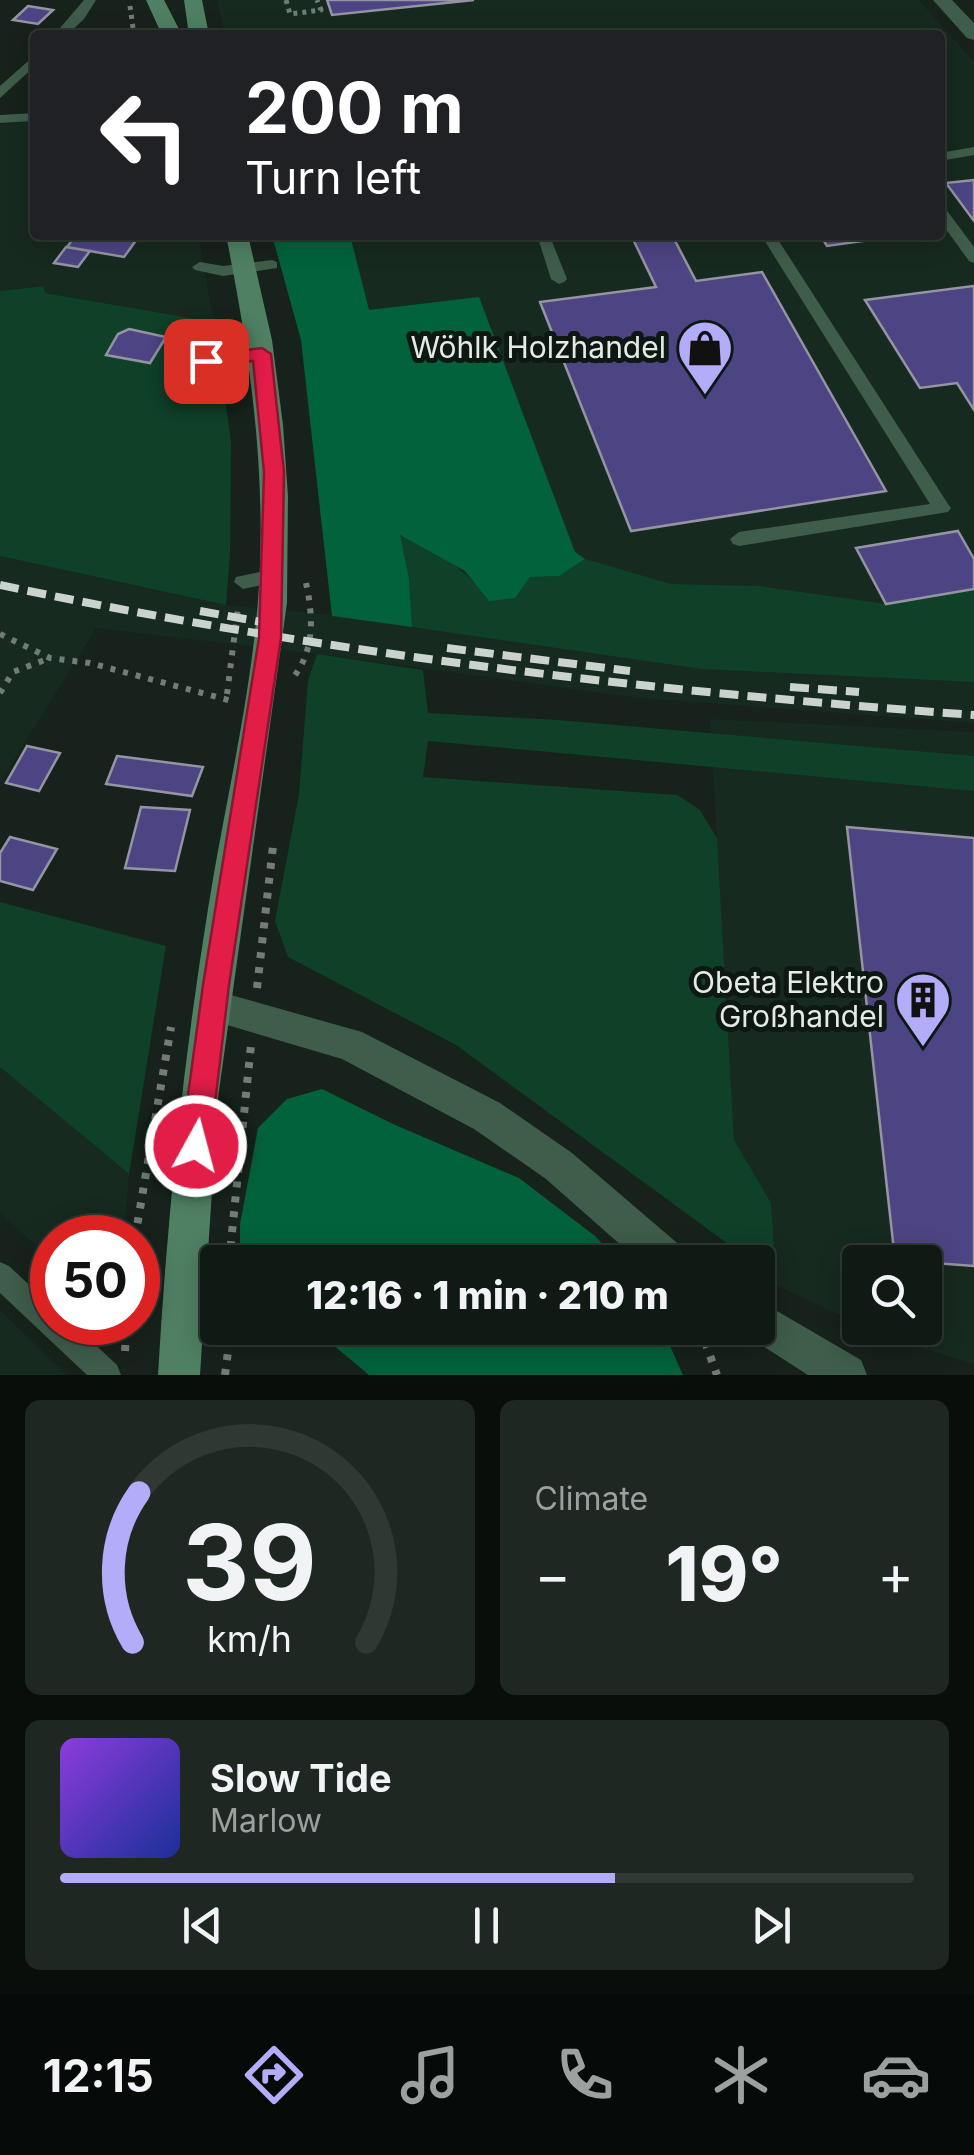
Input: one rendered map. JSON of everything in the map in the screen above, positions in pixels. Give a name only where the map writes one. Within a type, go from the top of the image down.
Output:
[{"type":"main road","points":[[155,0],[170,30]]},
{"type":"main road","points":[[193,0],[199,30]]},
{"type":"main road","points":[[179,1375],[183,1250],[213,1006],[275,700],[270,638],[274,472],[262,354],[238,240]]},
{"type":"street","points":[[942,0],[974,34]]},
{"type":"street","points":[[213,1006],[349,1044],[487,1116],[559,1166],[650,1245]]},
{"type":"street","points":[[775,1331],[846,1375]]},
{"type":"lane","points":[[65,30],[90,0]]},
{"type":"lane","points":[[0,94],[30,65]]},
{"type":"lane","points":[[0,120],[30,117]]},
{"type":"lane","points":[[945,156],[974,151]]},
{"type":"lane","points":[[945,219],[974,258]]},
{"type":"lane","points":[[543,240],[558,279]]},
{"type":"lane","points":[[739,539],[942,508],[771,240]]},
{"type":"lane","points":[[200,267],[272,265]]},
{"type":"lane","points":[[206,361],[262,354]]},
{"type":"lane","points":[[243,582],[274,576]]},
{"type":"lane","points":[[0,1275],[106,1375]]},
{"type":"path","points":[[129,0],[133,30]]},
{"type":"path","points":[[286,0],[290,14],[320,10],[317,0]]},
{"type":"path","points":[[0,634],[50,658],[90,662],[275,700],[306,664],[310,629],[305,566]]},
{"type":"path","points":[[0,672],[13,672],[50,658]]},
{"type":"path","points":[[0,693],[13,672]]},
{"type":"path","points":[[230,1245],[275,831]]},
{"type":"path","points":[[225,1375],[229,1345]]},
{"type":"path","points":[[706,1345],[717,1375]]},
{"type":"shaded area","points":[[217,0],[919,0],[974,62],[974,723],[639,698],[96,628],[0,783],[0,556],[226,605],[332,615],[301,340],[273,240],[945,240],[945,30],[224,30]]},
{"type":"shaded area","points":[[30,121],[30,240],[199,240],[214,322],[44,293],[44,286],[0,291],[0,124]]},
{"type":"shaded area","points":[[710,719],[974,732],[974,1364],[912,1345],[942,1345],[942,1245],[842,1245],[842,1316],[777,1286],[775,1245],[765,1245],[734,1140]]},
{"type":"shaded area","points":[[0,1067],[129,1174],[126,1215],[30,1215],[30,1240],[0,1213]]},
{"type":"shaded area","points":[[0,1310],[30,1339],[30,1345],[36,1345],[67,1375],[0,1375]]},
{"type":"green space","points":[[273,240],[351,240],[369,310],[479,297],[575,552],[585,559],[559,576],[530,577],[515,598],[489,601],[465,571],[400,535],[409,579],[412,627],[332,616],[301,340]]},
{"type":"green space","points":[[44,286],[45,293],[214,322],[231,441],[226,605],[0,556],[0,291]]},
{"type":"green space","points":[[399,535],[449,560],[482,589],[530,577],[559,576],[585,559],[671,584],[759,586],[886,604],[974,589],[974,682],[702,669],[412,627],[409,579]]},
{"type":"green space","points":[[317,654],[423,670],[428,713],[558,720],[974,756],[974,791],[428,741],[423,777],[677,795],[700,810],[717,838],[734,1140],[771,1203],[774,1245],[729,1245],[456,1045],[288,957],[275,921],[299,794],[308,680]]},
{"type":"green space","points":[[0,902],[166,946],[129,1174],[0,1067]]},
{"type":"green space","points":[[322,1089],[519,1178],[604,1245],[240,1245],[240,1224],[258,1128],[287,1099]]},
{"type":"green space","points":[[333,1345],[670,1345],[683,1375],[369,1375]]},
{"type":"building","points":[[327,0],[474,0],[332,15]]},
{"type":"building","points":[[28,6],[53,10],[38,24],[13,20]]},
{"type":"building","points":[[974,180],[974,221],[946,183]]},
{"type":"building","points":[[72,240],[136,240],[124,257],[67,247]]},
{"type":"building","name":"Wöhlk Holzhandel","points":[[633,240],[675,240],[696,281],[762,272],[886,491],[631,531],[540,302],[656,287]]},
{"type":"building","points":[[823,240],[870,240],[827,246]]},
{"type":"building","points":[[66,247],[90,251],[78,267],[54,263]]},
{"type":"building","points":[[973,286],[974,410],[957,383],[920,388],[865,300]]},
{"type":"building","points":[[129,329],[166,337],[150,363],[106,355],[118,334]]},
{"type":"building","points":[[958,531],[974,559],[974,589],[886,604],[856,548]]},
{"type":"building","points":[[27,746],[60,753],[39,791],[6,783]]},
{"type":"building","points":[[117,756],[203,767],[192,796],[106,784]]},
{"type":"building","points":[[141,807],[190,810],[175,871],[125,868]]},
{"type":"building","name":"Obeta Elektro Großhandel","points":[[847,827],[974,838],[974,1266],[942,1264],[942,1245],[893,1245]]},
{"type":"building","points":[[10,837],[57,849],[33,890],[0,881],[0,853]]},
{"type":"railway","points":[[0,585],[363,650],[729,694],[974,715]]},
{"type":"railway","points":[[200,611],[273,624]]},
{"type":"railway","points":[[447,648],[630,671]]},
{"type":"railway","points":[[790,687],[859,692]]},
{"type":"place","name":"Wöhlk Holzhandel","points":[[705,397]]},
{"type":"place","name":"Obeta Elektro Großhandel","points":[[923,1049]]},
{"type":"route","points":[[196,1146],[216,985],[270,638],[274,576],[274,472],[262,354],[206,361]]}]
